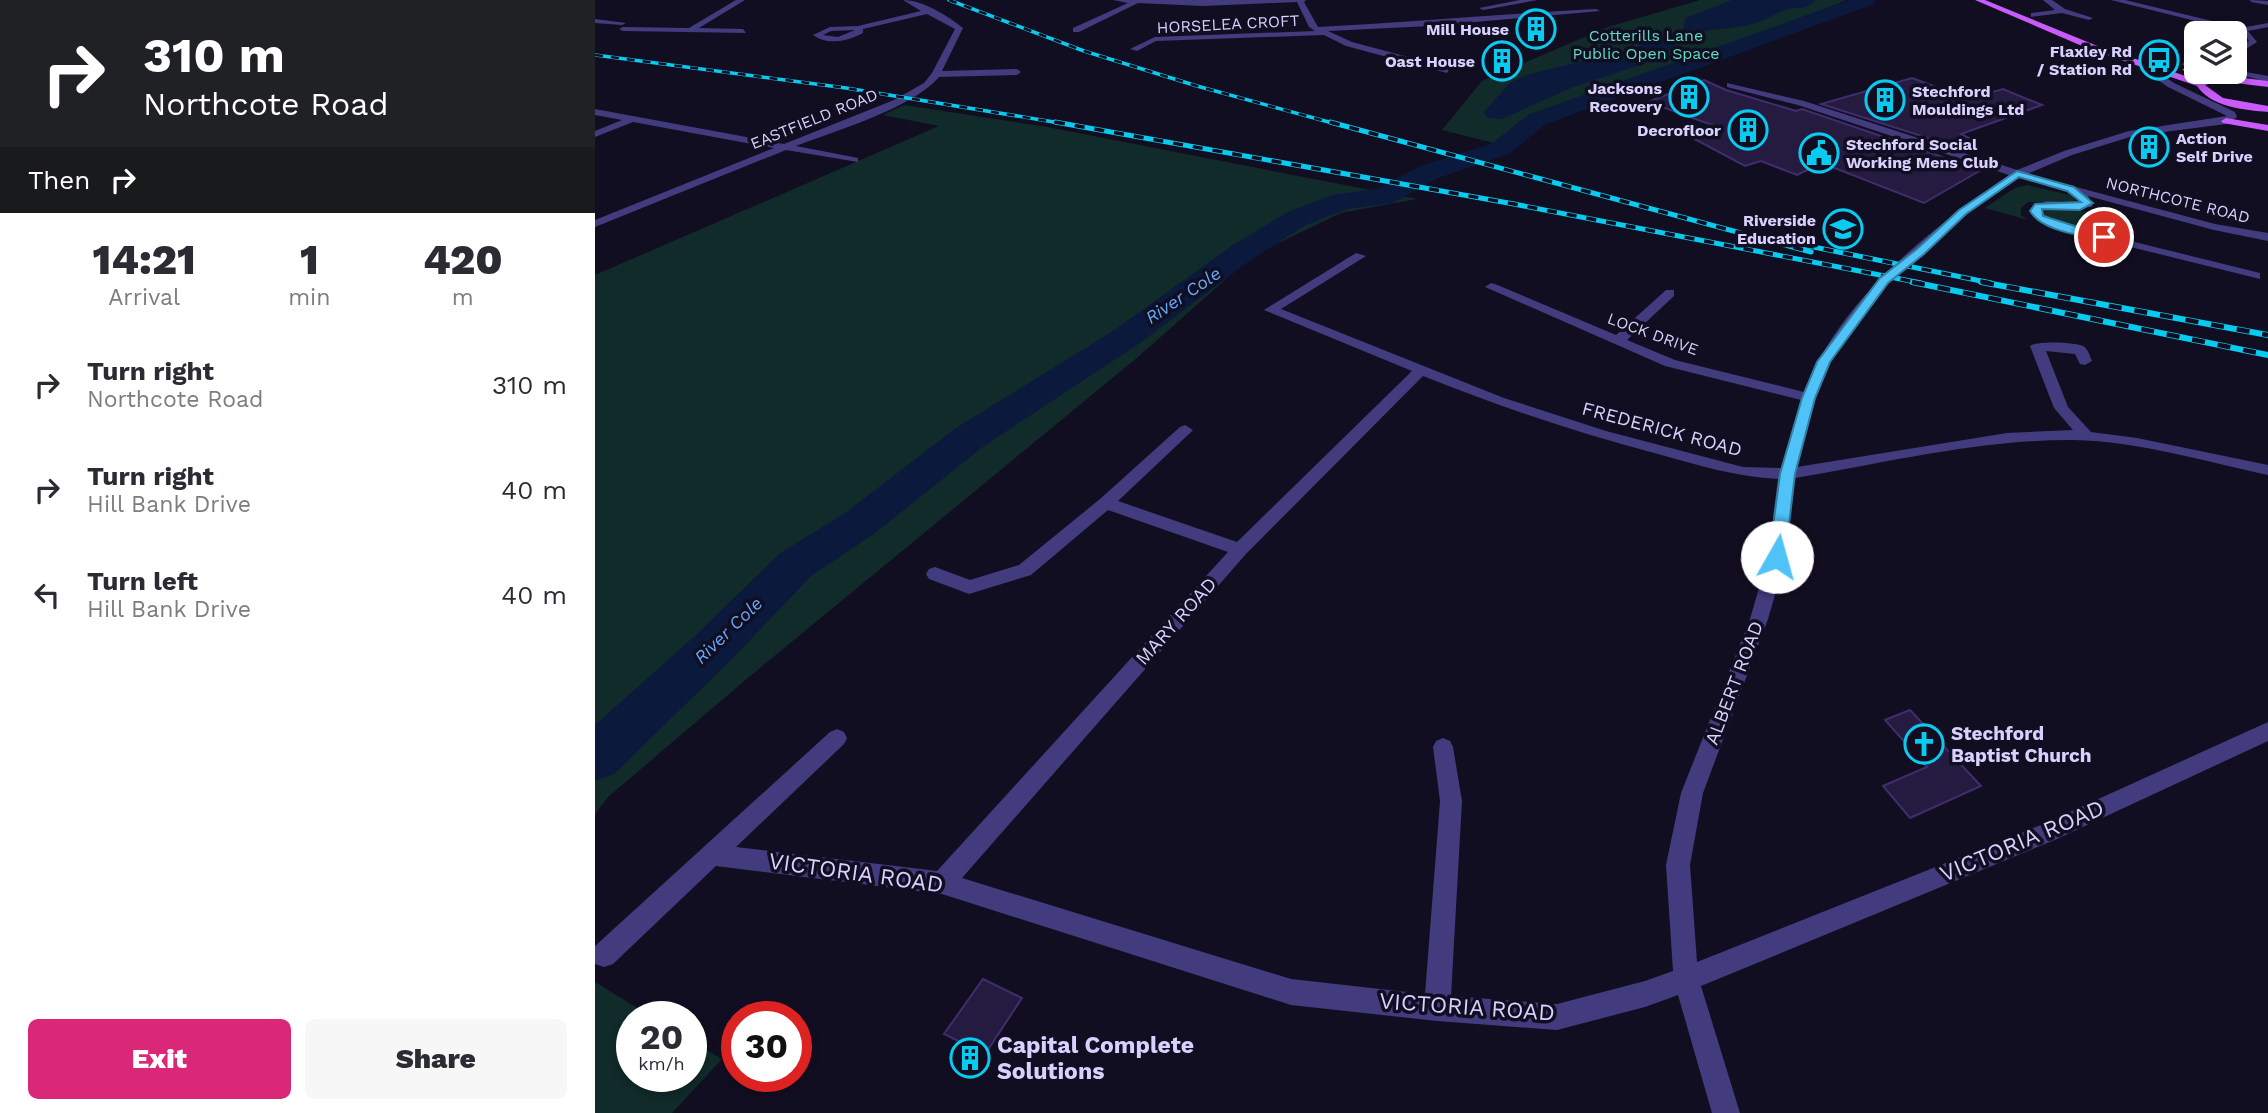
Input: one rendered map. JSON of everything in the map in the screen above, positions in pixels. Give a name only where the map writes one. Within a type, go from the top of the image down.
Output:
[{"type":"main road","points":[[1979,0],[2145,69],[2184,80]]},
{"type":"main road","points":[[2000,0],[2129,54],[2184,69]]},
{"type":"main road","points":[[2247,81],[2268,84]]},
{"type":"main road","points":[[2200,84],[2202,90],[2211,96],[2268,117]]},
{"type":"main road","points":[[2244,106],[2268,109]]},
{"type":"main road","points":[[2226,121],[2268,128]]},
{"type":"street","points":[[692,29],[741,0]]},
{"type":"street","name":"EASTFIELD ROAD","points":[[595,224],[785,149],[897,102],[927,85],[936,74],[960,28],[907,0]]},
{"type":"street","points":[[1117,0],[1300,0],[1321,31],[1369,51],[1447,70]]},
{"type":"street","points":[[1464,19],[1451,14],[1534,0]]},
{"type":"street","points":[[2047,0],[2062,11],[2089,18]]},
{"type":"street","points":[[2115,0],[2136,2],[2203,21]]},
{"type":"street","points":[[2255,0],[2268,3]]},
{"type":"street","points":[[1076,30],[1135,2]]},
{"type":"street","points":[[858,28],[930,11]]},
{"type":"street","name":"HORSELEA CROFT","points":[[1134,49],[1155,39],[1321,31],[1596,11]]},
{"type":"street","points":[[2034,15],[2062,11]]},
{"type":"street","points":[[597,21],[622,26],[743,31]]},
{"type":"street","points":[[2247,29],[2268,25]]},
{"type":"street","points":[[2247,33],[2253,42],[2247,46]]},
{"type":"street","points":[[2145,69],[2232,114],[2226,121]]},
{"type":"street","points":[[936,74],[1017,72]]},
{"type":"street","points":[[2247,75],[2268,79]]},
{"type":"street","name":"NORTHCOTE ROAD","points":[[1730,85],[1801,103],[2017,174],[2214,227],[2268,237]]},
{"type":"street","points":[[595,112],[854,160]]},
{"type":"street","points":[[595,134],[632,119]]},
{"type":"street","name":"ALBERT ROAD","points":[[1726,1113],[1686,979],[1678,865],[1692,793],[1759,619],[1777,557],[1787,474],[1809,398],[1823,362],[1884,280],[1963,212],[2017,174],[2068,153],[2132,133],[2226,121]]},
{"type":"street","points":[[2071,189],[2082,196],[2087,205],[2043,205],[2036,209],[2037,215],[2057,226],[2256,276]]},
{"type":"street","name":"FREDERICK ROAD","points":[[1360,256],[1271,310],[1499,401],[1601,434],[1743,471],[1787,474],[2007,438],[2086,436],[2137,443],[2268,470]]},
{"type":"street","name":"LOCK DRIVE","points":[[1491,288],[1670,363],[1809,398]]},
{"type":"street","points":[[1618,341],[1670,293]]},
{"type":"street","points":[[2085,361],[2080,350],[2037,346],[2061,408],[2086,436]]},
{"type":"street","name":"MARY ROAD","points":[[942,883],[1240,550],[1421,370]]},
{"type":"street","points":[[935,574],[969,587],[1025,570],[1106,503],[1185,430]]},
{"type":"street","points":[[1106,503],[1240,550]]},
{"type":"street","name":"VICTORIA ROAD","points":[[714,855],[942,883],[1291,992],[1437,1008],[1557,1017],[1645,994],[1686,979],[2049,832],[2268,732]]},
{"type":"street","points":[[604,955],[837,738]]},
{"type":"street","points":[[1437,1008],[1451,802],[1443,747]]},
{"type":"green space","name":"Cotterills Lane Public Open Space","points":[[1700,0],[1846,0],[1790,25],[1560,105],[1517,124],[1494,143],[1442,130],[1482,81],[1608,27]]},
{"type":"green space","points":[[904,105],[1047,127],[1417,199],[1341,213],[1253,255],[1138,357],[749,677],[608,797],[595,814],[595,275],[939,126],[883,115]]},
{"type":"green space","points":[[2027,185],[2070,195],[2076,200],[2069,203],[2028,202],[2021,208],[2021,215],[2028,220],[1985,208],[2015,188]]},
{"type":"green space","points":[[2046,209],[2089,212],[2079,226],[2059,223],[2042,215]]},
{"type":"green space","points":[[595,982],[626,1001],[616,1001],[616,1092],[691,1092],[672,1113],[595,1113]]},
{"type":"green space","points":[[707,1050],[721,1060],[707,1075]]},
{"type":"water","points":[[1732,0],[1817,0],[1808,6],[1789,9],[1752,24],[1694,34],[1684,38],[1664,57],[1571,88],[1502,119],[1488,118],[1483,113],[1511,82],[1530,74],[1628,50],[1683,29],[1686,18]]},
{"type":"building","points":[[1912,78],[1968,99],[2003,89],[2042,105],[1961,134],[1969,138],[1953,146],[1821,104]]},
{"type":"building","points":[[1704,80],[1726,90],[1796,111],[1802,109],[1981,170],[1924,203],[1822,163],[1797,175],[1761,161],[1745,166],[1687,135],[1718,127],[1648,102]]},
{"type":"building","name":"Stechford Baptist Church","points":[[1910,710],[1981,786],[1910,818],[1883,786],[1927,767],[1885,720]]},
{"type":"building","name":"Capital Complete Solutions","points":[[983,979],[1022,998],[972,1074],[952,1065],[966,1045],[944,1034]]},
{"type":"waterway","name":"River Cole","points":[[595,758],[714,647],[795,565],[860,523],[970,437],[1128,336],[1241,253],[1296,219],[1342,201],[1383,197],[1429,172],[1500,149],[1538,119],[1867,0]]},
{"type":"railway","points":[[949,0],[1084,51],[1197,86],[1336,124]]},
{"type":"railway","points":[[595,55],[846,88],[1066,124]]},
{"type":"railway","points":[[1055,122],[1514,204],[1921,283]]},
{"type":"railway","points":[[1330,122],[1811,252]]},
{"type":"railway","points":[[1804,245],[1991,283]]},
{"type":"railway","points":[[1912,282],[2268,355]]},
{"type":"railway","points":[[1981,282],[2268,335]]},
{"type":"place","name":"Mill House","points":[[1536,29]]},
{"type":"place","name":"Flaxley Rd / Station Rd","points":[[2159,60]]},
{"type":"place","name":"Oast House","points":[[1502,61]]},
{"type":"place","name":"Jacksons Recovery","points":[[1689,97]]},
{"type":"place","name":"Stechford Mouldings Ltd","points":[[1885,100]]},
{"type":"place","name":"Decrofloor","points":[[1748,130]]},
{"type":"place","name":"Action Self Drive","points":[[2149,147]]},
{"type":"place","name":"Stechford Social Working Mens Club","points":[[1819,153]]},
{"type":"place","name":"Riverside Education","points":[[1843,229]]},
{"type":"place","name":"Stechford Baptist Church","points":[[1924,744]]},
{"type":"place","name":"Capital Complete Solutions","points":[[970,1058]]},
{"type":"route","points":[[1777,557],[1787,474],[1809,398],[1823,362],[1884,280],[1963,212],[2017,174],[2071,189],[2088,203],[2080,207],[2038,206],[2035,211],[2039,218],[2057,226],[2104,237]]}]
